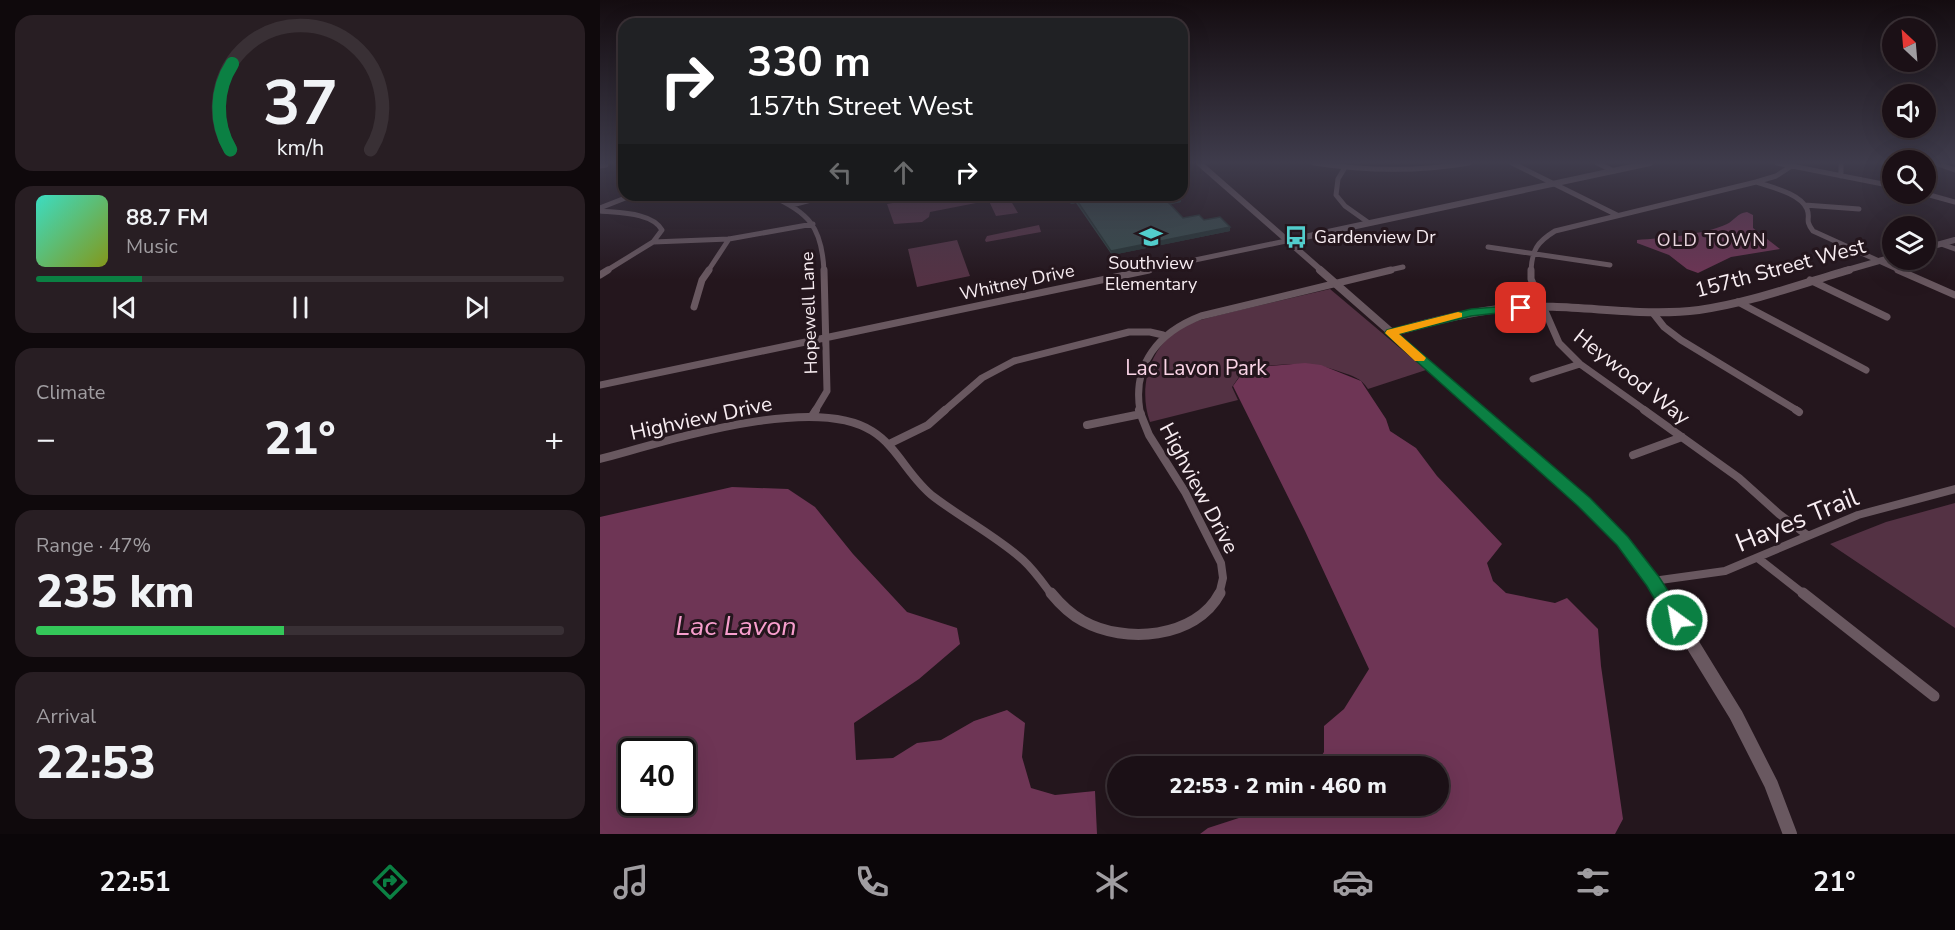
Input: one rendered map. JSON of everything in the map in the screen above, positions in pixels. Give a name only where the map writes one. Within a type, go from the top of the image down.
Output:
[{"type":"street","points":[[600,209],[617,202]]},
{"type":"street","name":"Hopewell Lane","points":[[785,202],[792,205],[813,224],[823,247],[827,391],[812,416]]},
{"type":"street","points":[[792,205],[804,202]]},
{"type":"street","points":[[1242,202],[1584,502],[1622,541],[1653,581],[1736,715],[1771,784],[1790,834]]},
{"type":"street","points":[[1341,202],[1369,223]]},
{"type":"street","name":"Whitney Drive","points":[[600,385],[1468,202]]},
{"type":"street","points":[[1590,202],[1617,215]]},
{"type":"street","points":[[1532,254],[1540,240],[1555,231],[1672,202]]},
{"type":"street","points":[[1800,202],[1805,205],[1859,209]]},
{"type":"street","points":[[1805,205],[1808,211],[1807,223],[1814,231],[1955,295]]},
{"type":"street","points":[[600,209],[657,221],[662,225],[662,230],[653,242],[600,275]]},
{"type":"street","points":[[653,242],[729,240],[813,224]]},
{"type":"street","points":[[694,307],[702,280],[729,240]]},
{"type":"street","points":[[1936,245],[1955,240]]},
{"type":"street","points":[[1941,244],[1955,249]]},
{"type":"street","points":[[1488,248],[1610,265]]},
{"type":"street","name":"Heywood Way","points":[[1532,254],[1531,279],[1559,343],[1580,364],[1739,478],[1779,514],[1808,536]]},
{"type":"street","name":"157th Street West","points":[[1391,333],[1471,312],[1542,308],[1653,313],[1699,310],[1738,302],[1882,260]]},
{"type":"street","points":[[600,266],[613,267]]},
{"type":"street","name":"Highview Drive","points":[[600,459],[755,422],[812,416],[838,418],[858,424],[875,432],[889,444],[926,491],[1024,561],[1073,615],[1113,633],[1165,632],[1191,624],[1211,608],[1222,589],[1223,570],[1183,487],[1147,431],[1141,414],[1138,394],[1141,375],[1152,349],[1163,335],[1179,324],[1201,316],[1403,267]]},
{"type":"street","points":[[1810,280],[1887,316]]},
{"type":"street","points":[[1738,302],[1866,370]]},
{"type":"street","points":[[1653,313],[1680,340],[1799,412]]},
{"type":"street","points":[[889,444],[928,425],[982,378],[1014,361],[1129,332],[1150,332],[1163,335]]},
{"type":"street","points":[[1533,379],[1580,364]]},
{"type":"street","points":[[1086,425],[1141,414]]},
{"type":"street","points":[[1633,455],[1682,437]]},
{"type":"street","name":"Hayes Trail","points":[[1653,581],[1725,571],[1759,559],[1858,515],[1955,489]]},
{"type":"street","points":[[1759,559],[1934,696]]},
{"type":"green space","points":[[899,202],[976,203],[930,212],[929,217],[922,222],[894,224],[887,204]]},
{"type":"green space","points":[[989,202],[1011,202],[1018,213],[996,216]]},
{"type":"green space","points":[[1039,225],[1041,232],[986,242],[985,240],[987,236]]},
{"type":"green space","points":[[957,240],[970,276],[917,287],[908,249]]},
{"type":"green space","name":"Lac Lavon Park","points":[[1330,289],[1426,370],[1368,389],[1363,382],[1353,376],[1317,365],[1294,364],[1245,368],[1232,387],[1238,400],[1150,422],[1145,396],[1149,370],[1160,347],[1179,329],[1207,318]]},
{"type":"green space","points":[[1955,503],[1955,628],[1830,544],[1886,522]]},
{"type":"shaded area","points":[[1747,212],[1753,215],[1753,228],[1780,249],[1731,257],[1698,273],[1687,269],[1669,255],[1637,243],[1637,240],[1683,235],[1717,228]]},
{"type":"shaded area","points":[[1305,363],[1321,365],[1361,381],[1386,419],[1390,431],[1416,448],[1437,476],[1502,544],[1487,563],[1493,581],[1506,593],[1555,603],[1567,598],[1598,629],[1601,666],[1623,819],[1615,834],[1200,834],[1208,828],[1245,816],[1449,816],[1449,756],[1321,756],[1324,752],[1324,726],[1344,709],[1369,669],[1305,531],[1233,386],[1246,368]]},
{"type":"shaded area","name":"Lac Lavon","points":[[732,487],[788,489],[815,507],[853,554],[907,612],[957,628],[960,644],[919,679],[854,723],[856,760],[893,758],[917,743],[941,740],[974,721],[1007,710],[1025,723],[1022,757],[1031,788],[1055,795],[1095,791],[1097,834],[600,834],[600,517]]},
{"type":"building","points":[[1078,202],[1168,202],[1183,218],[1199,215],[1204,220],[1220,217],[1230,227],[1111,251]]},
{"type":"slow traffic","points":[[1420,358],[1391,333],[1458,315]]},
{"type":"place","name":"Southview Elementary","points":[[1151,237]]},
{"type":"place","name":"Gardenview Dr","points":[[1296,237]]},
{"type":"district","name":"OLD TOWN","points":[[1712,240]]},
{"type":"route","points":[[1521,308],[1471,312],[1391,333],[1584,502],[1622,541],[1653,581],[1677,620]]}]
